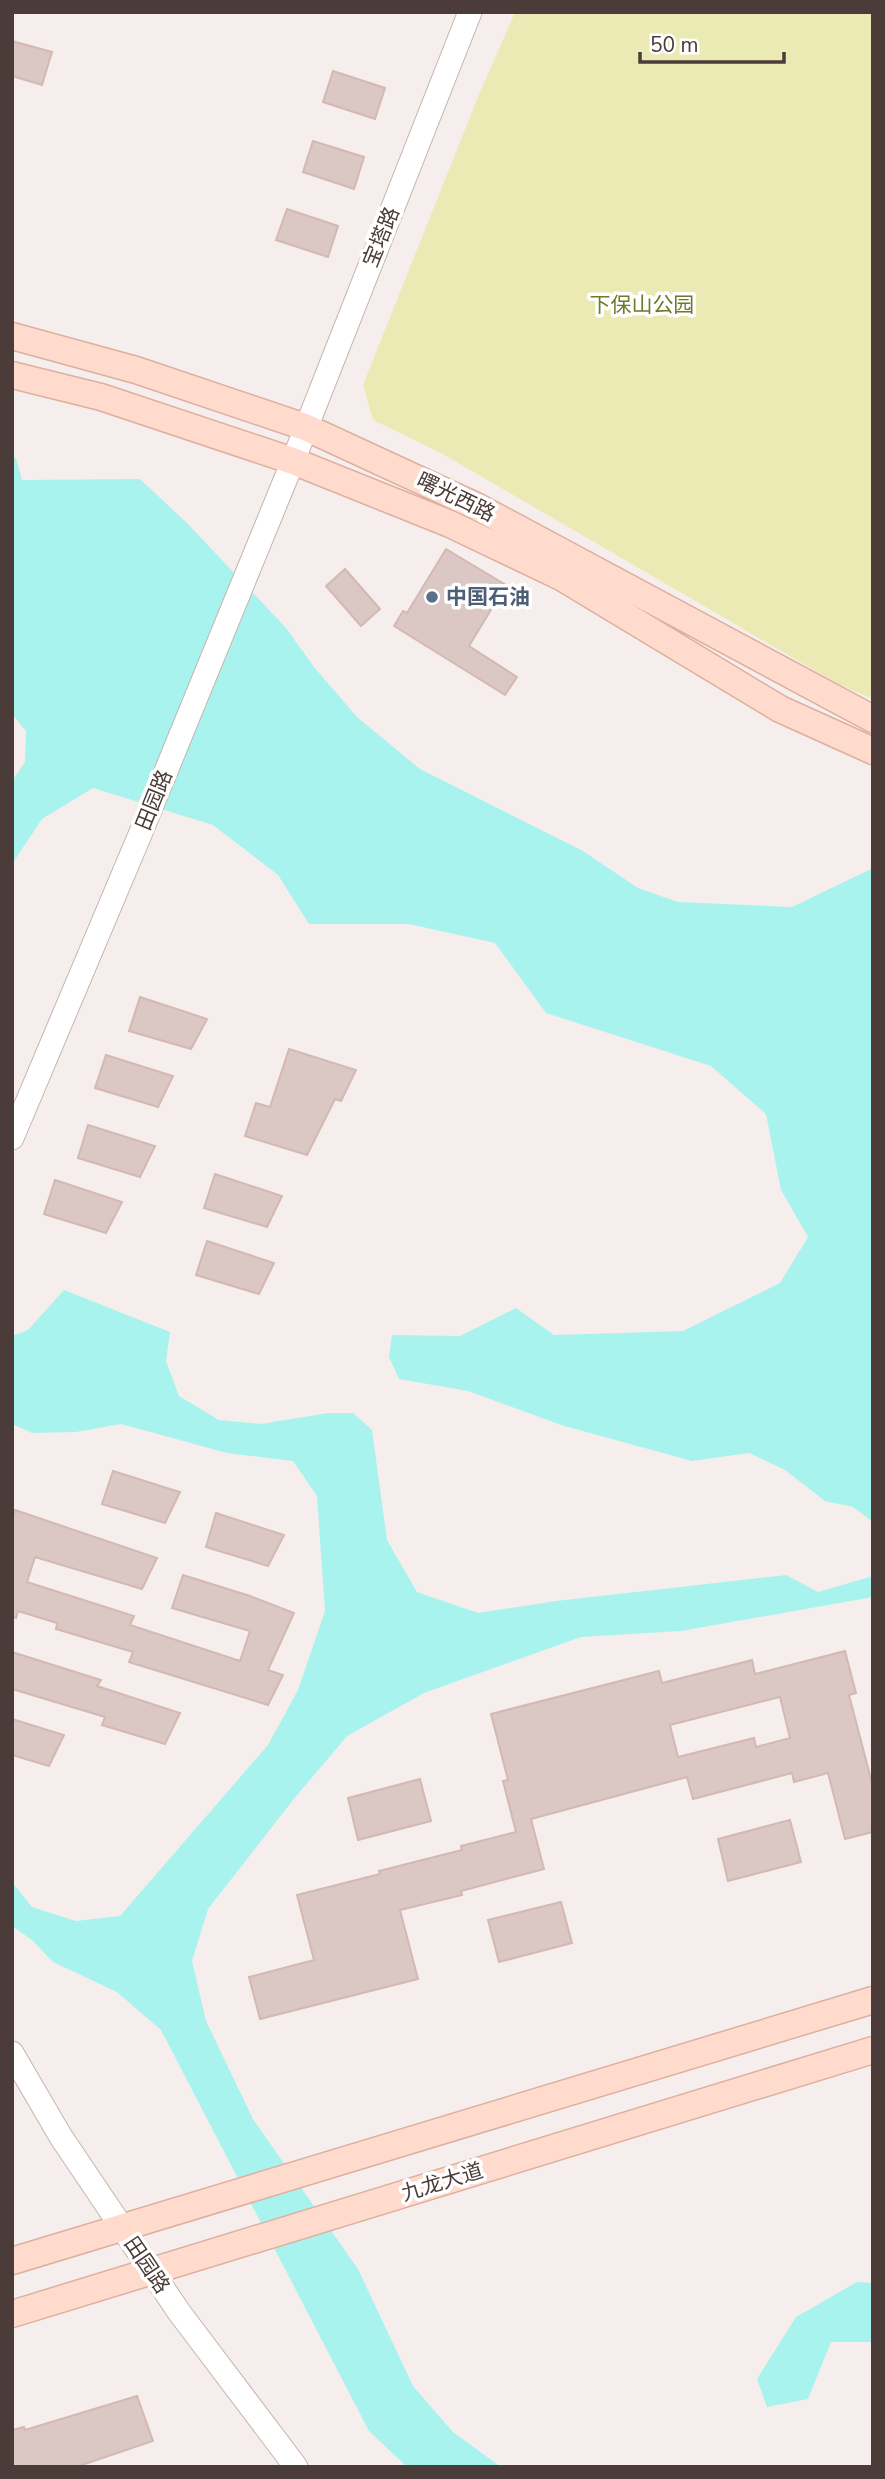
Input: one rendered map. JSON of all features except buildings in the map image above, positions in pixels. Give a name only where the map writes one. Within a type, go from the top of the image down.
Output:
[{"type":"main road","name":"曙光西路","points":[[12,336],[136,370],[305,427],[478,507],[873,719]]},
{"type":"main road","name":"曙光西路","points":[[12,375],[101,397],[293,461],[450,524],[563,578],[780,709],[873,751]]},
{"type":"main road","points":[[12,2261],[873,2000]]},
{"type":"main road","name":"九龙大道","points":[[12,2314],[873,2050]]},
{"type":"street","name":"宝塔路","points":[[293,461],[470,12]]},
{"type":"street","name":"田园路","points":[[12,1138],[293,461]]},
{"type":"street","name":"田园路","points":[[12,2053],[61,2137],[179,2312],[296,2467]]},
{"type":"green space","name":"下保山公园","points":[[515,12],[873,12],[873,699],[838,684],[441,453],[373,420],[363,385],[478,97]]},
{"type":"water","points":[[12,457],[16,458],[22,480],[140,479],[188,524],[286,628],[314,667],[357,717],[420,769],[583,851],[638,888],[678,902],[792,907],[873,868],[873,1522],[853,1507],[825,1501],[785,1470],[749,1453],[692,1461],[561,1425],[468,1391],[399,1379],[389,1357],[392,1335],[460,1336],[516,1308],[554,1335],[683,1331],[780,1283],[808,1237],[781,1190],[766,1114],[711,1066],[546,1013],[495,943],[409,924],[309,924],[278,875],[213,825],[93,788],[42,819],[12,864],[12,781],[25,762],[26,731],[12,714]]},
{"type":"water","points":[[64,1290],[170,1332],[166,1361],[179,1396],[219,1420],[261,1424],[328,1413],[353,1413],[372,1430],[387,1540],[417,1592],[478,1613],[556,1601],[786,1575],[818,1592],[873,1576],[873,1597],[681,1631],[581,1637],[424,1693],[347,1736],[208,1909],[192,1961],[206,2021],[253,2119],[358,2269],[413,2386],[453,2432],[501,2467],[407,2467],[369,2431],[161,2030],[117,1992],[53,1962],[32,1940],[12,1926],[12,1882],[32,1907],[76,1921],[120,1916],[268,1745],[298,1690],[325,1611],[317,1496],[293,1461],[227,1453],[121,1424],[76,1432],[32,1433],[12,1424],[12,1336],[28,1330]]},
{"type":"water","points":[[857,2282],[873,2283],[873,2342],[831,2342],[808,2399],[767,2407],[757,2379],[796,2317]]},
{"type":"place","name":"中国石油","points":[[432,597]]}]
